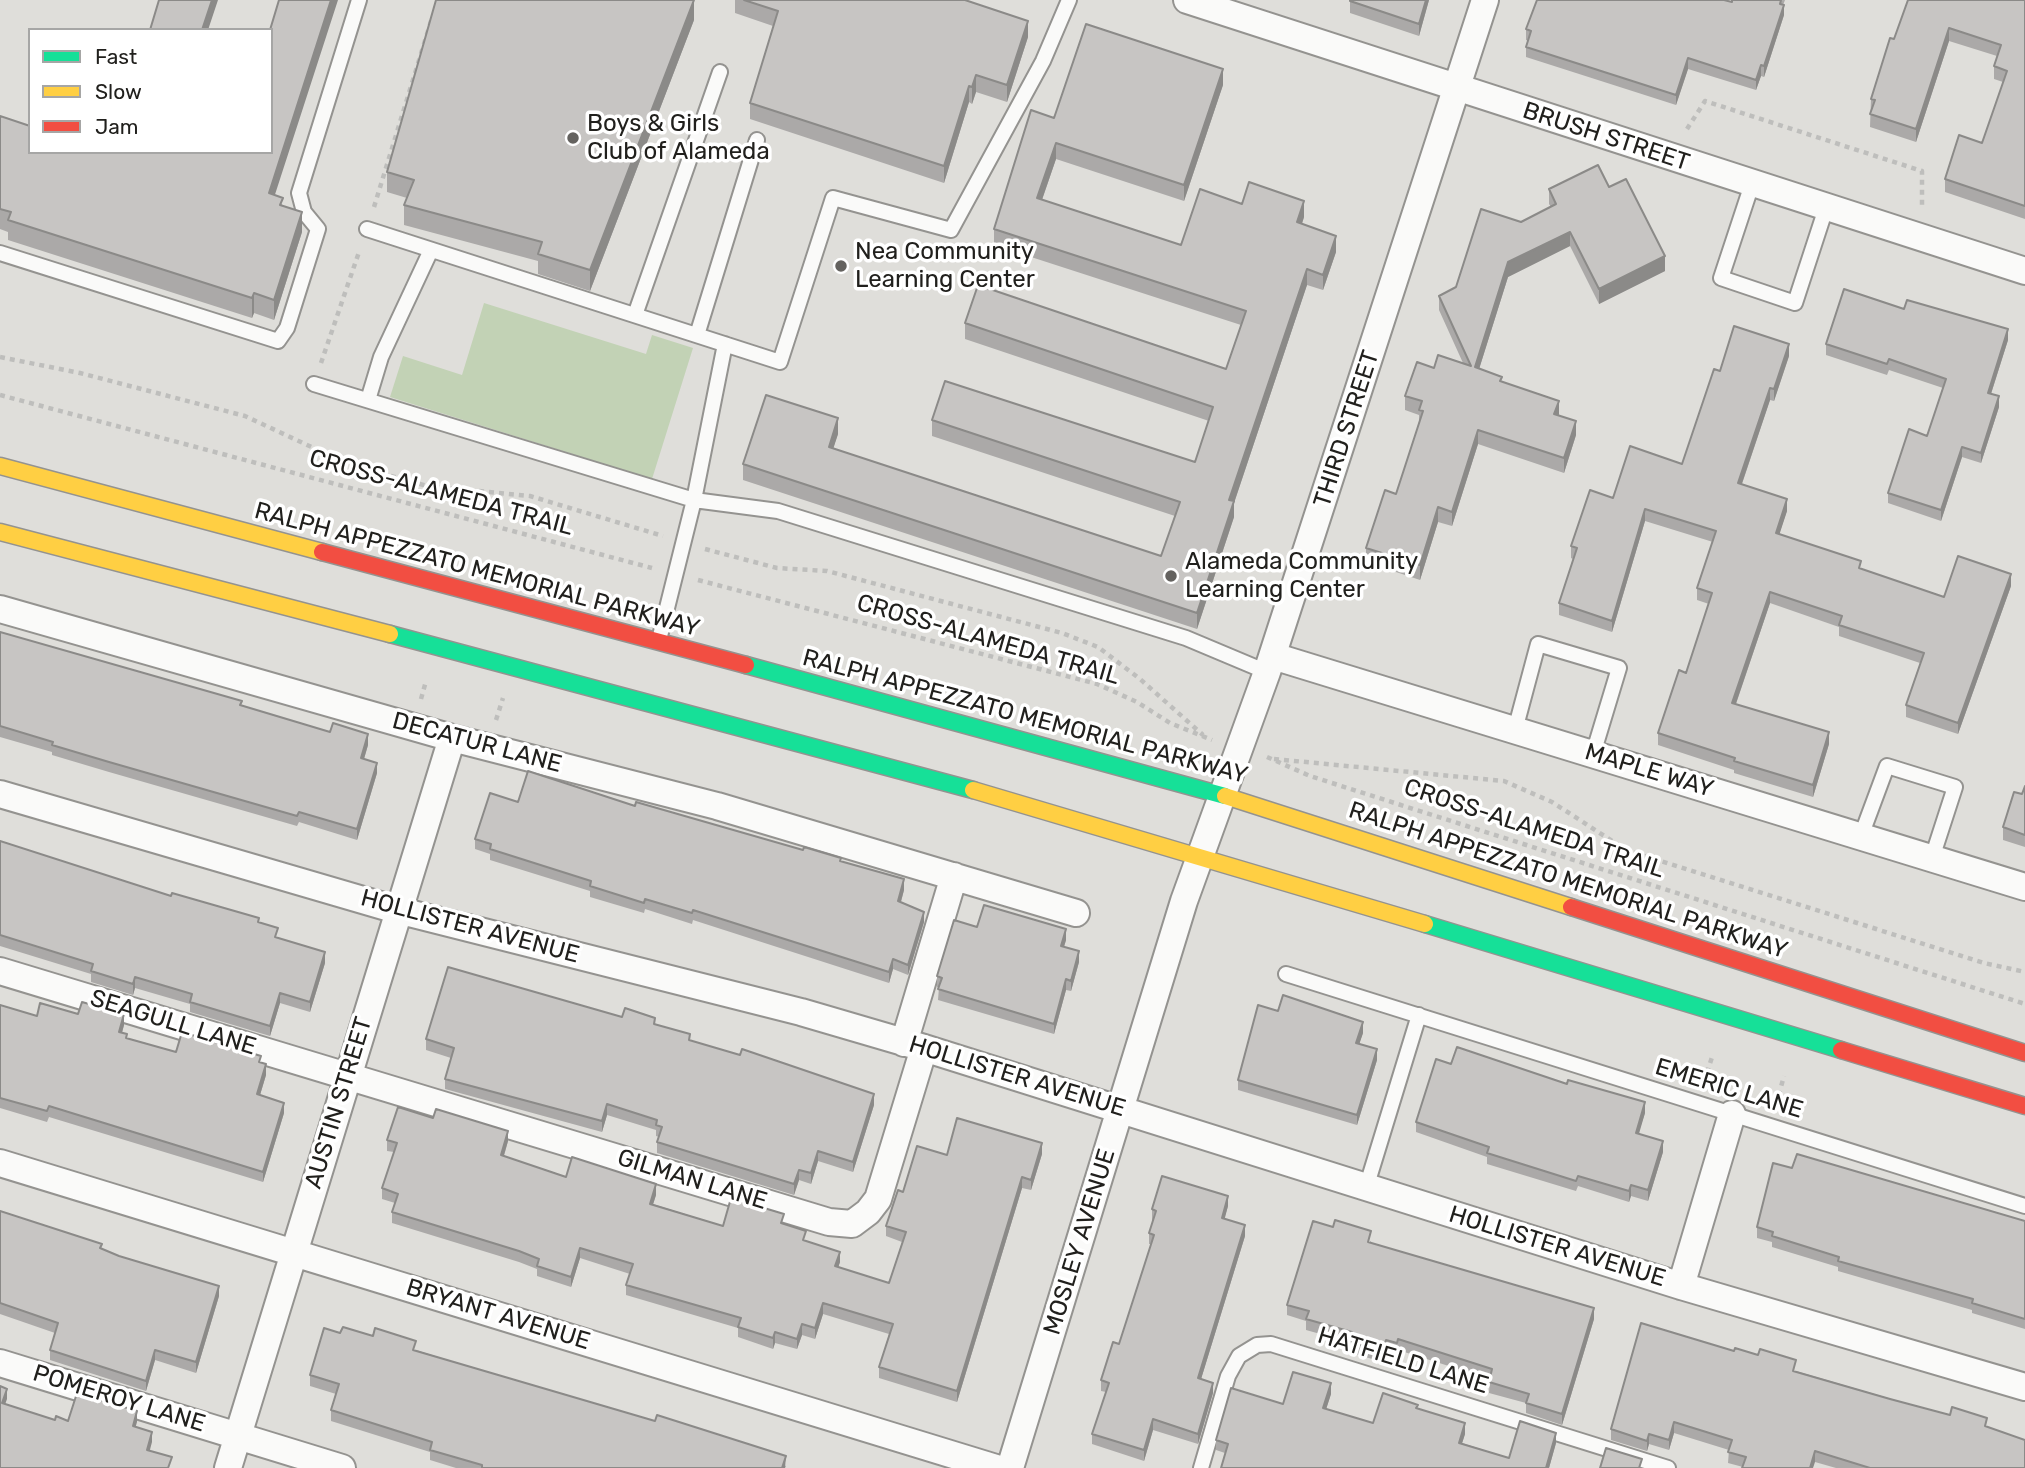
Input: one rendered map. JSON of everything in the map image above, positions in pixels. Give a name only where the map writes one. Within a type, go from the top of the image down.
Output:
[{"type":"street","name":"BRUSH STREET","points":[[1187,0],[2025,271]]},
{"type":"street","name":"THIRD STREET","points":[[1202,856],[1270,664],[1485,0]]},
{"type":"street","name":"RALPH APPEZZATO MEMORIAL PARKWAY","points":[[0,466],[1224,794],[2025,1053]]},
{"type":"street","points":[[0,532],[437,645],[1202,856],[2025,1106]]},
{"type":"street","name":"DECATUR LANE","points":[[0,609],[452,738],[717,806],[1076,913]]},
{"type":"street","name":"MAPLE WAY","points":[[1270,664],[1515,730],[2025,887]]},
{"type":"street","name":"AUSTIN STREET","points":[[228,1468],[397,910],[452,738]]},
{"type":"street","name":"HOLLISTER AVENUE","points":[[0,794],[397,910],[801,1013],[914,1045],[1122,1108],[1366,1188],[1681,1286],[2025,1387]]},
{"type":"street","name":"MOSLEY AVENUE","points":[[1010,1468],[1184,901],[1202,856]]},
{"type":"street","points":[[914,1045],[954,876]]},
{"type":"street","name":"SEAGULL LANE","points":[[0,971],[347,1076]]},
{"type":"street","name":"GILMAN LANE","points":[[347,1076],[829,1222],[852,1224],[868,1212],[878,1199],[914,1045]]},
{"type":"street","points":[[1681,1286],[1732,1114]]},
{"type":"street","name":"BRYANT AVENUE","points":[[0,1163],[996,1468]]},
{"type":"street","name":"POMEROY LANE","points":[[0,1363],[342,1468]]},
{"type":"lane","points":[[0,253],[278,341],[287,328],[318,229],[304,212],[299,193],[359,0]]},
{"type":"lane","points":[[367,229],[780,362],[832,198],[951,230],[1043,61],[1069,0]]},
{"type":"lane","points":[[635,315],[720,72]]},
{"type":"lane","points":[[696,335],[757,140]]},
{"type":"lane","points":[[1752,184],[1721,278],[1795,303],[1826,208]]},
{"type":"lane","points":[[368,400],[381,357],[431,250]]},
{"type":"lane","points":[[659,642],[694,500],[725,344]]},
{"type":"lane","points":[[314,384],[694,500],[778,511],[1270,664]]},
{"type":"lane","points":[[1515,730],[1538,644],[1619,667],[1593,754]]},
{"type":"lane","points":[[1861,836],[1887,766],[1955,786],[1932,858]]},
{"type":"lane","name":"EMERIC LANE","points":[[1286,974],[2025,1206]]},
{"type":"lane","points":[[1366,1188],[1419,1015]]},
{"type":"lane","name":"HATFIELD LANE","points":[[1202,1468],[1228,1376],[1239,1356],[1257,1345],[1271,1344],[1668,1468]]},
{"type":"path","points":[[314,384],[367,229],[433,13]]},
{"type":"path","points":[[1683,135],[1705,101],[1922,172]]},
{"type":"path","name":"CROSS-ALAMEDA TRAIL","points":[[0,357],[80,373],[245,416],[348,464],[414,483],[460,492],[507,491],[530,496],[767,566],[827,571],[1062,633],[1098,647],[1140,679],[1206,738],[1097,684],[0,395]]},
{"type":"path","points":[[413,727],[437,645]]},
{"type":"path","points":[[487,747],[514,666]]},
{"type":"path","name":"CROSS-ALAMEDA TRAIL","points":[[2025,972],[1984,963],[1626,850],[1552,802],[1504,781],[1270,758],[1310,776],[2025,1004]]},
{"type":"green space","points":[[484,303],[646,354],[652,335],[693,348],[652,479],[390,397],[403,356],[462,375]]},
{"type":"building","points":[[159,0],[212,0],[203,28],[151,28]]},
{"type":"building","points":[[279,0],[331,0],[269,193],[283,198],[280,205],[302,212],[274,300],[254,293],[252,298],[8,220],[11,212],[0,209],[0,116],[28,125],[28,154],[273,154],[273,28],[271,28]]},
{"type":"building","name":"Boys & Girls Club of Alameda","points":[[436,0],[694,0],[590,270],[538,254],[542,242],[404,205],[414,180],[387,172]]},
{"type":"building","points":[[744,0],[965,0],[1028,21],[1007,85],[976,75],[972,87],[969,86],[944,166],[750,103],[778,11]]},
{"type":"building","points":[[1350,0],[1426,0],[1419,24]]},
{"type":"building","points":[[1537,0],[1781,0],[1780,4],[1784,5],[1764,66],[1761,65],[1756,80],[1688,58],[1676,95],[1526,47],[1531,31],[1526,29]]},
{"type":"building","points":[[1908,0],[2025,0],[2025,206],[1945,179],[1959,135],[1982,143],[2007,71],[1994,66],[2001,45],[1949,28],[1916,129],[1870,114],[1875,100],[1871,99],[1890,38],[1894,39]]},
{"type":"building","points":[[1086,24],[1223,69],[1184,185],[1056,143],[1037,198],[1181,245],[1200,189],[1242,204],[1249,182],[1304,201],[1297,222],[1336,236],[1323,275],[1307,269],[1229,500],[1234,501],[1197,613],[743,464],[766,395],[838,418],[829,447],[1161,556],[1180,502],[932,420],[945,381],[1195,462],[1213,407],[965,323],[978,285],[1226,369],[1246,311],[994,229],[1031,110],[1054,118]]},
{"type":"building","points":[[1598,165],[1609,187],[1626,179],[1665,256],[1599,289],[1570,232],[1508,262],[1475,367],[1502,377],[1500,381],[1559,401],[1554,414],[1576,421],[1564,458],[1478,430],[1452,512],[1438,507],[1420,565],[1366,548],[1385,490],[1396,494],[1423,411],[1419,410],[1422,401],[1405,396],[1417,362],[1434,368],[1438,355],[1471,366],[1439,296],[1456,287],[1481,209],[1521,222],[1556,204],[1549,189]]},
{"type":"building","points":[[1844,289],[1904,309],[1907,300],[2008,329],[1988,393],[1999,396],[1981,453],[1962,447],[1941,510],[1888,493],[1909,429],[1927,436],[1946,379],[1889,359],[1887,364],[1826,344]]},
{"type":"building","points":[[1734,326],[1789,344],[1774,389],[1770,388],[1738,483],[1787,499],[1776,533],[1861,561],[1859,568],[1944,597],[1958,556],[2011,574],[1958,723],[1906,705],[1924,653],[1839,625],[1842,616],[1770,592],[1732,703],[1829,732],[1813,785],[1734,761],[1735,758],[1658,733],[1679,670],[1686,673],[1712,593],[1697,588],[1716,531],[1645,509],[1612,621],[1559,603],[1577,548],[1571,546],[1590,490],[1613,498],[1630,446],[1682,464],[1714,369],[1720,371]]},
{"type":"building","points":[[0,632],[242,701],[240,705],[330,732],[333,723],[368,734],[361,758],[377,763],[357,829],[299,812],[297,816],[109,762],[0,726]]},
{"type":"building","points":[[528,771],[635,806],[636,802],[803,850],[804,847],[841,858],[840,861],[904,879],[898,901],[924,912],[908,965],[893,959],[889,972],[693,910],[692,913],[645,899],[644,903],[590,886],[591,881],[490,849],[491,844],[475,839],[490,793],[518,802]]},
{"type":"building","points":[[2025,786],[2025,835],[2003,827],[2014,792],[2022,794]]},
{"type":"building","points":[[0,841],[171,896],[172,893],[259,918],[258,922],[278,928],[275,937],[325,952],[310,1002],[280,993],[270,1026],[190,1002],[192,994],[135,977],[133,984],[91,971],[93,964],[0,935]]},
{"type":"building","points":[[984,905],[1066,929],[1061,946],[1079,951],[1071,981],[1066,979],[1054,1024],[938,989],[942,978],[937,976],[954,920],[977,927]]},
{"type":"building","points":[[448,967],[622,1017],[625,1008],[655,1018],[654,1024],[690,1034],[689,1040],[740,1055],[742,1049],[874,1094],[853,1162],[818,1151],[811,1173],[799,1170],[794,1184],[657,1142],[662,1127],[656,1125],[657,1120],[607,1104],[602,1121],[445,1079],[454,1048],[426,1039]]},
{"type":"building","points":[[1283,995],[1363,1022],[1356,1043],[1377,1049],[1357,1115],[1238,1080],[1258,1005],[1278,1011]]},
{"type":"building","points":[[82,1002],[124,1014],[119,1032],[127,1034],[126,1038],[176,1052],[182,1032],[261,1056],[259,1062],[266,1064],[257,1094],[284,1103],[263,1172],[49,1106],[47,1111],[0,1098],[0,1005],[37,1016],[40,1003],[78,1014]]},
{"type":"building","points":[[1457,1047],[1567,1084],[1568,1080],[1645,1102],[1636,1133],[1663,1141],[1648,1190],[1631,1185],[1629,1191],[1578,1176],[1576,1181],[1487,1153],[1489,1147],[1416,1122],[1436,1059],[1451,1064]]},
{"type":"building","points":[[398,1107],[433,1118],[436,1109],[508,1131],[501,1155],[566,1177],[572,1157],[656,1184],[650,1204],[723,1226],[731,1198],[784,1214],[781,1223],[806,1231],[803,1240],[840,1252],[835,1266],[889,1283],[906,1232],[886,1226],[898,1190],[903,1192],[917,1146],[947,1155],[957,1118],[1042,1143],[1031,1180],[1022,1177],[957,1391],[879,1367],[893,1324],[823,1303],[815,1328],[802,1324],[797,1339],[775,1332],[773,1338],[738,1327],[741,1318],[626,1285],[633,1264],[580,1248],[571,1277],[537,1266],[539,1259],[519,1251],[392,1212],[398,1194],[382,1188],[397,1143],[387,1140]]},
{"type":"building","points":[[1797,1154],[2025,1221],[2025,1319],[1972,1303],[1973,1299],[1838,1261],[1839,1257],[1772,1236],[1773,1232],[1757,1227],[1773,1163],[1792,1168]]},
{"type":"building","points":[[1162,1176],[1228,1196],[1222,1218],[1245,1225],[1198,1378],[1213,1383],[1198,1434],[1153,1419],[1144,1450],[1092,1434],[1109,1383],[1101,1380],[1113,1342],[1119,1344],[1154,1235],[1149,1233],[1156,1211],[1152,1209]]},
{"type":"building","points":[[0,1211],[102,1244],[100,1248],[119,1256],[219,1286],[196,1362],[155,1350],[146,1381],[50,1350],[58,1323],[0,1303]]},
{"type":"building","points":[[1335,1220],[1371,1231],[1368,1242],[1594,1308],[1562,1414],[1526,1403],[1529,1394],[1489,1382],[1492,1369],[1398,1339],[1397,1343],[1386,1340],[1382,1352],[1349,1341],[1352,1332],[1306,1319],[1309,1311],[1287,1305],[1313,1221],[1333,1227]]},
{"type":"building","points":[[1641,1323],[1734,1351],[1735,1348],[1758,1355],[1760,1349],[1796,1360],[1793,1371],[1890,1399],[1950,1415],[1952,1407],[1987,1418],[1985,1426],[2025,1440],[2025,1468],[1870,1468],[1815,1451],[1810,1468],[1742,1468],[1746,1457],[1728,1452],[1732,1440],[1674,1422],[1669,1440],[1649,1434],[1647,1441],[1611,1429]]},
{"type":"building","points":[[343,1327],[373,1336],[375,1328],[416,1341],[413,1350],[655,1421],[657,1415],[786,1456],[782,1468],[482,1468],[482,1465],[430,1450],[432,1442],[331,1410],[339,1384],[310,1375],[324,1328],[340,1333]]},
{"type":"building","points":[[1293,1372],[1331,1383],[1323,1408],[1373,1423],[1383,1393],[1418,1405],[1416,1408],[1465,1423],[1459,1443],[1509,1458],[1520,1421],[1556,1433],[1546,1468],[1221,1468],[1228,1444],[1216,1440],[1231,1388],[1283,1404]]},
{"type":"building","points":[[0,1386],[7,1389],[2,1403],[55,1420],[56,1416],[68,1421],[77,1393],[137,1411],[133,1426],[152,1432],[147,1450],[172,1457],[168,1468],[0,1468]]},
{"type":"building","points":[[1606,1448],[1642,1459],[1639,1468],[1600,1468]]},
{"type":"traffic: fast","points":[[390,634],[973,790]]},
{"type":"traffic: fast","points":[[746,665],[1225,796]]},
{"type":"traffic: fast","points":[[1425,924],[1841,1050]]},
{"type":"traffic: slow","points":[[0,466],[322,552]]},
{"type":"traffic: slow","points":[[0,532],[390,634]]},
{"type":"traffic: slow","points":[[973,790],[1425,924]]},
{"type":"traffic: slow","points":[[1225,796],[1571,907]]},
{"type":"traffic: jam","points":[[322,552],[746,665]]},
{"type":"traffic: jam","points":[[1571,907],[2025,1053]]},
{"type":"traffic: jam","points":[[1841,1050],[2025,1106]]},
{"type":"place","name":"Boys & Girls Club of Alameda","points":[[573,138]]},
{"type":"place","name":"Nea Community Learning Center","points":[[841,266]]},
{"type":"place","name":"Alameda Community Learning Center","points":[[1171,576]]}]
